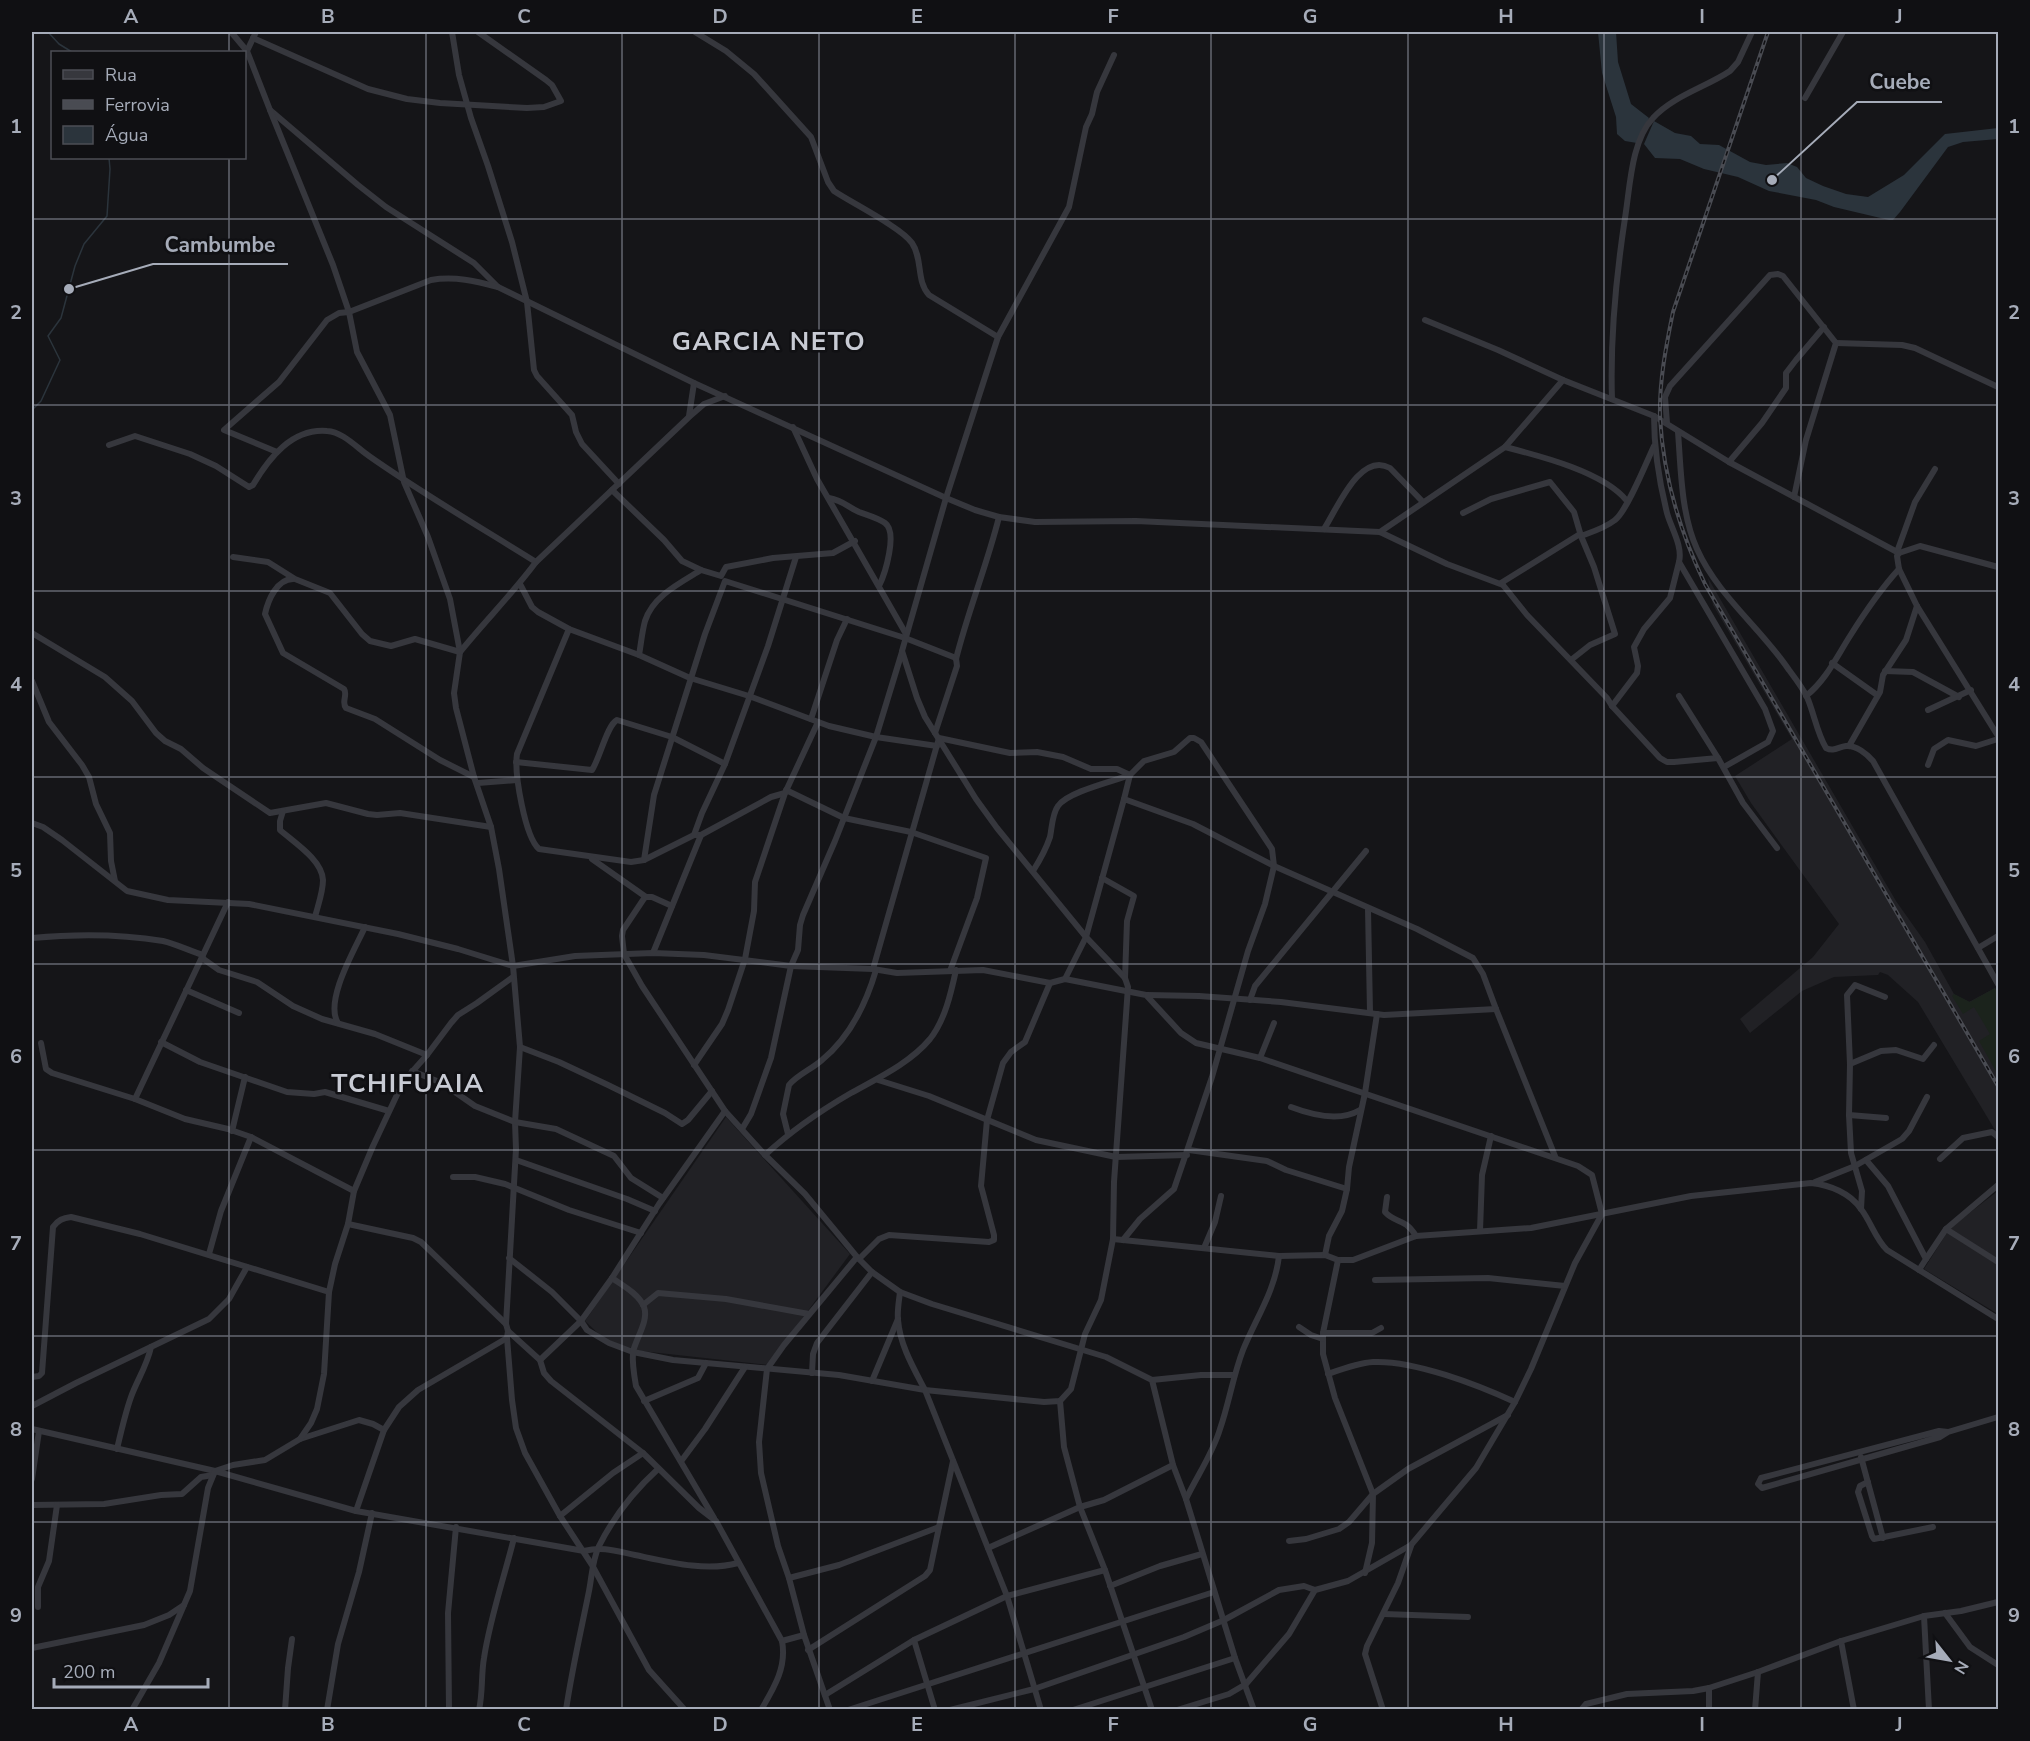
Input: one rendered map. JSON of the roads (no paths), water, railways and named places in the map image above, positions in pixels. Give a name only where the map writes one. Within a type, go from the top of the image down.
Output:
[{"type":"street","points":[[231,32],[248,51],[333,265],[349,312],[357,352],[390,415],[404,482],[450,599],[460,652],[454,693],[456,708],[491,827],[500,869],[513,966],[520,1047],[507,1331],[516,1428],[525,1453],[560,1515],[584,1551],[649,1670],[685,1710]]},
{"type":"street","points":[[452,32],[467,104],[512,242],[527,302],[532,358],[537,376],[572,415],[582,444],[619,484]]},
{"type":"street","points":[[248,51],[255,35],[369,89],[407,99],[440,104],[527,108],[544,107],[562,100],[546,80],[478,32]]},
{"type":"street","points":[[695,32],[726,51],[754,74],[811,137],[828,182],[834,191],[901,232],[912,243],[918,259],[923,288],[929,295],[998,337]]},
{"type":"street","points":[[1612,399],[1614,297],[1630,184],[1638,145],[1651,119],[1680,99],[1730,71],[1738,62],[1752,32]]},
{"type":"street","points":[[1805,98],[1843,32]]},
{"type":"street","points":[[742,1129],[751,1114],[771,1058],[791,966],[798,950],[803,915],[827,861],[876,736],[946,498],[998,337],[1068,207],[1086,127],[1092,114],[1097,92],[1114,55]]},
{"type":"street","points":[[270,110],[358,186],[386,207],[474,263],[498,287]]},
{"type":"street","points":[[1666,423],[1665,397],[1670,386],[1774,273],[1783,276],[1836,343]]},
{"type":"street","points":[[277,452],[224,429],[279,382],[327,320],[339,313],[349,312],[431,280],[445,278],[469,280],[498,287],[694,382],[946,498],[999,517],[1035,522],[1136,521],[1380,532],[1447,564],[1503,585],[1527,615],[1664,760],[1674,762],[1718,758]]},
{"type":"street","points":[[1425,320],[1563,380],[1654,416],[1729,462],[1898,552],[1920,546],[1998,567]]},
{"type":"street","points":[[1729,462],[1762,423],[1786,388],[1786,373],[1824,327]]},
{"type":"street","points":[[1836,343],[1902,345],[1915,348],[1998,387]]},
{"type":"street","points":[[1794,497],[1806,440],[1836,343]]},
{"type":"street","points":[[1380,532],[1505,447],[1563,380]]},
{"type":"street","points":[[688,417],[694,382]]},
{"type":"street","points":[[460,652],[499,604],[520,584],[536,562],[688,417],[704,404],[726,396]]},
{"type":"street","points":[[1612,706],[1637,673],[1634,647],[1644,629],[1670,598],[1681,555],[1668,514],[1654,446],[1654,416]]},
{"type":"street","points":[[792,426],[817,479],[855,541],[906,636]]},
{"type":"street","points":[[109,445],[135,436],[190,454],[216,466],[249,487],[253,485],[264,466],[277,452],[301,435],[330,431],[342,435],[404,482],[536,562]]},
{"type":"street","points":[[1678,432],[1686,515],[1696,548],[1723,590],[1774,648],[1806,696],[1824,746],[1832,750],[1849,746],[1863,751],[1873,761],[1998,984]]},
{"type":"street","points":[[1503,585],[1502,583],[1580,534],[1581,536],[1593,532],[1616,520],[1654,446]]},
{"type":"street","points":[[1505,447],[1573,467],[1607,485],[1627,501]]},
{"type":"street","points":[[1324,529],[1359,473],[1372,465],[1384,465],[1390,468],[1423,502]]},
{"type":"street","points":[[1928,765],[1934,749],[1948,740],[1976,746],[1998,737],[1917,606],[1899,569],[1897,556],[1915,502],[1935,469]]},
{"type":"street","points":[[1463,513],[1491,499],[1550,482],[1574,512],[1615,634],[1590,645],[1571,660]]},
{"type":"street","points":[[612,490],[664,540],[682,561],[782,599],[906,636],[956,659]]},
{"type":"street","points":[[829,498],[842,501],[856,511],[885,522],[889,527],[891,535],[886,572],[879,586]]},
{"type":"street","points":[[788,1134],[783,1114],[789,1085],[820,1062],[846,1036],[864,1002],[875,970],[911,832],[937,746],[937,736],[957,666],[956,659],[969,610],[990,553],[999,517]]},
{"type":"street","points":[[644,860],[654,795],[726,567],[773,558],[833,553],[855,541]]},
{"type":"street","points":[[233,557],[268,562],[295,579],[330,593],[370,641],[391,646],[415,639],[460,652]]},
{"type":"street","points":[[653,953],[698,835],[702,813],[725,764],[768,646],[796,557]]},
{"type":"street","points":[[1679,562],[1765,709],[1773,730],[1768,742],[1724,767]]},
{"type":"street","points":[[1806,696],[1827,675],[1832,663],[1867,608],[1899,569]]},
{"type":"street","points":[[639,655],[644,624],[656,603],[701,570]]},
{"type":"street","points":[[295,579],[286,579],[280,584],[265,614],[283,653],[344,689],[346,708],[375,719],[476,780],[517,780]]},
{"type":"street","points":[[520,584],[532,607],[569,628],[690,678],[749,696],[814,721],[876,736],[937,746]]},
{"type":"street","points":[[1849,746],[1877,695],[1885,671],[1906,640],[1917,606]]},
{"type":"street","points":[[694,1065],[722,1024],[745,959],[754,911],[755,882],[785,791],[814,721],[837,640],[847,619]]},
{"type":"street","points":[[569,628],[517,754],[517,780],[532,839],[536,846],[544,850],[589,857],[631,862],[644,860],[785,791],[844,818],[911,832],[986,858],[977,898],[953,970],[944,1013],[930,1039],[878,1080],[851,1094],[788,1134],[765,1155]]},
{"type":"street","points":[[32,633],[105,677],[132,701],[156,733],[165,741],[181,749],[203,768],[270,813],[326,803],[368,814],[400,813],[491,827]]},
{"type":"street","points":[[902,651],[925,717],[976,799],[1086,937],[1125,978]]},
{"type":"street","points":[[1832,663],[1877,695]]},
{"type":"street","points":[[1885,671],[1912,672],[1959,697]]},
{"type":"street","points":[[32,681],[49,722],[89,777],[96,804],[110,833],[111,861],[116,881]]},
{"type":"street","points":[[1928,710],[1971,690]]},
{"type":"street","points":[[1679,696],[1724,767],[1743,803],[1777,848]]},
{"type":"street","points":[[516,762],[592,770],[602,751],[611,723],[616,720],[672,737],[725,764]]},
{"type":"street","points":[[937,736],[1010,753],[1037,752],[1063,757],[1091,769],[1116,769],[1130,775]]},
{"type":"street","points":[[1033,871],[1042,857],[1049,839],[1055,811],[1062,801],[1090,788],[1130,775],[1144,761],[1174,752],[1190,738],[1198,739],[1272,849],[1274,866],[1265,904],[1248,951],[1188,1152],[1172,1192],[1140,1219],[1123,1240]]},
{"type":"street","points":[[1065,979],[1086,937],[1130,775]]},
{"type":"street","points":[[1124,799],[1193,824],[1274,866],[1368,909],[1418,928],[1473,958],[1484,974],[1555,1156]]},
{"type":"street","points":[[282,811],[280,830],[322,871],[322,893],[315,917]]},
{"type":"street","points":[[32,823],[43,827],[62,840],[128,891],[168,900],[228,902],[315,917],[458,949],[513,966],[575,956],[653,953],[897,973],[983,970],[1050,983],[1065,979],[1146,995],[1250,1000],[1401,1015],[1496,1009]]},
{"type":"street","points":[[1250,1000],[1256,986],[1366,851]]},
{"type":"street","points":[[589,857],[646,897],[652,897],[672,906]]},
{"type":"street","points":[[509,1258],[552,1292],[587,1330],[633,1352],[672,1360],[812,1373],[925,1390],[1044,1402],[1060,1401],[1071,1389],[1085,1334],[1105,1287],[1113,1239],[1116,1157],[1129,991],[1125,978],[1127,921],[1134,896],[1102,878]]},
{"type":"street","points":[[646,897],[623,930],[624,954],[664,1021],[725,1111],[805,1194],[872,1272],[900,1292],[942,1308],[1106,1357],[1152,1380],[1201,1375],[1233,1375]]},
{"type":"street","points":[[135,1099],[228,902]]},
{"type":"street","points":[[1325,1255],[1329,1236],[1342,1211],[1365,1093],[1374,1013],[1368,909]]},
{"type":"street","points":[[338,1024],[335,1021],[334,1008],[336,998],[345,969],[365,927]]},
{"type":"street","points":[[32,938],[65,935],[121,936],[163,942],[202,956],[219,970],[257,982],[293,1006],[322,1019],[375,1034],[427,1055]]},
{"type":"street","points":[[1978,948],[1998,936]]},
{"type":"street","points":[[300,1439],[311,1423],[322,1390],[329,1322],[329,1292],[348,1224],[354,1191],[389,1111],[401,1085],[458,1015],[513,976]]},
{"type":"street","points":[[830,1710],[808,1650],[778,1546],[759,1456],[767,1369],[809,1314],[858,1258],[879,1239],[889,1235],[988,1242],[994,1240],[981,1186],[987,1120],[1003,1064],[1011,1052],[1025,1042],[1050,983]]},
{"type":"street","points":[[1861,1209],[1862,1191],[1851,1149],[1848,992],[1855,985],[1885,997]]},
{"type":"street","points":[[186,990],[239,1013]]},
{"type":"street","points":[[950,1710],[1034,1689],[1184,1637],[1224,1620],[1279,1590],[1304,1586],[1315,1590],[1337,1586],[1365,1573],[1411,1545],[1476,1468],[1509,1415],[1531,1369],[1565,1286],[1602,1214],[1592,1175],[1578,1166],[1555,1156],[1260,1058],[1188,1039],[1146,995]]},
{"type":"street","points":[[1260,1058],[1274,1023]]},
{"type":"street","points":[[162,1042],[201,1062],[287,1092],[314,1094],[325,1092],[389,1111]]},
{"type":"street","points":[[41,1043],[46,1069],[52,1073],[135,1099],[185,1119],[251,1137],[354,1191]]},
{"type":"street","points":[[1850,1064],[1881,1051],[1896,1050],[1923,1059],[1934,1045]]},
{"type":"street","points":[[520,1047],[608,1085],[665,1113],[682,1124],[712,1091]]},
{"type":"street","points":[[412,1071],[442,1083],[475,1106],[515,1122],[556,1129],[614,1156],[631,1178],[663,1198]]},
{"type":"street","points":[[232,1131],[245,1077]]},
{"type":"street","points":[[878,1080],[919,1093],[1036,1140],[1116,1157],[1188,1152],[1267,1161],[1286,1170],[1347,1189]]},
{"type":"street","points":[[1113,1239],[1279,1256],[1325,1255],[1338,1260],[1353,1260],[1416,1236],[1531,1228],[1691,1196],[1811,1183],[1855,1166],[1906,1135],[1928,1097]]},
{"type":"street","points":[[1291,1107],[1320,1115],[1352,1115],[1360,1110]]},
{"type":"street","points":[[540,1360],[581,1321],[612,1278],[663,1198],[725,1111]]},
{"type":"street","points":[[1849,1115],[1886,1118]]},
{"type":"street","points":[[1940,1159],[1965,1137],[1992,1132],[1998,1137]]},
{"type":"street","points":[[1480,1231],[1482,1175],[1491,1136]]},
{"type":"street","points":[[209,1254],[221,1211],[251,1137]]},
{"type":"street","points":[[516,1160],[655,1211]]},
{"type":"street","points":[[1866,1160],[1888,1186],[1926,1259]]},
{"type":"street","points":[[453,1177],[475,1177],[514,1188],[569,1210],[640,1233]]},
{"type":"street","points":[[1811,1183],[1844,1193],[1861,1209],[1882,1246],[1998,1319]]},
{"type":"street","points":[[1919,1270],[1946,1229],[1998,1185]]},
{"type":"street","points":[[1204,1248],[1215,1222],[1221,1196]]},
{"type":"street","points":[[1387,1197],[1385,1212],[1392,1218],[1406,1223],[1416,1236]]},
{"type":"street","points":[[32,1377],[42,1373],[49,1293],[49,1263],[53,1227],[57,1221],[71,1217],[140,1234],[329,1292]]},
{"type":"street","points":[[348,1224],[413,1238],[421,1242],[507,1331],[540,1360],[544,1373],[556,1386],[643,1453],[699,1508],[716,1521]]},
{"type":"street","points":[[1946,1229],[1998,1262]]},
{"type":"street","points":[[1186,1499],[1220,1431],[1233,1385],[1233,1375],[1271,1292],[1279,1256]]},
{"type":"street","points":[[1338,1260],[1323,1336],[1323,1354],[1338,1406],[1373,1494],[1372,1543],[1365,1573]]},
{"type":"street","points":[[32,1406],[209,1318],[223,1306],[247,1267]]},
{"type":"street","points":[[812,1373],[813,1354],[818,1342],[872,1272]]},
{"type":"street","points":[[612,1278],[643,1305],[645,1312],[633,1352],[634,1378],[644,1401],[682,1460],[782,1641],[783,1665],[761,1710]]},
{"type":"street","points":[[1375,1280],[1488,1278],[1565,1286]]},
{"type":"street","points":[[900,1292],[898,1318],[909,1360],[925,1390],[1007,1596],[1041,1710]]},
{"type":"street","points":[[643,1305],[658,1293],[726,1299],[809,1314]]},
{"type":"street","points":[[872,1381],[898,1318]]},
{"type":"street","points":[[1299,1327],[1311,1335],[1323,1336],[1372,1333],[1381,1328]]},
{"type":"street","points":[[356,1511],[384,1430],[399,1407],[418,1390],[507,1331]]},
{"type":"street","points":[[117,1449],[130,1399],[138,1378],[147,1364],[151,1347]]},
{"type":"street","points":[[1328,1374],[1373,1362],[1396,1364],[1419,1368],[1477,1386],[1515,1402]]},
{"type":"street","points":[[644,1401],[698,1377],[706,1363]]},
{"type":"street","points":[[682,1460],[745,1367]]},
{"type":"street","points":[[1152,1380],[1173,1465],[1186,1499],[1235,1658],[1254,1709]]},
{"type":"street","points":[[1060,1401],[1064,1447],[1080,1507],[1105,1570],[1152,1710]]},
{"type":"street","points":[[1288,1541],[1306,1539],[1339,1529],[1373,1494],[1416,1464],[1509,1415]]},
{"type":"street","points":[[1861,1456],[1762,1488],[1758,1484],[1761,1478],[1940,1437],[1948,1431],[1998,1417]]},
{"type":"street","points":[[32,1505],[104,1504],[182,1494],[201,1477],[233,1465],[265,1460],[300,1439],[359,1420],[384,1430]]},
{"type":"street","points":[[32,1429],[214,1473],[356,1511],[584,1551],[599,1547],[698,1566],[720,1567],[738,1563]]},
{"type":"street","points":[[32,1479],[39,1431]]},
{"type":"street","points":[[560,1515],[643,1453]]},
{"type":"street","points":[[1861,1456],[1883,1538]]},
{"type":"street","points":[[808,1650],[925,1576],[930,1570],[953,1461]]},
{"type":"street","points":[[988,1548],[1080,1507],[1104,1500],[1173,1465]]},
{"type":"street","points":[[566,1710],[592,1565],[614,1521],[630,1499],[658,1469]]},
{"type":"street","points":[[132,1710],[159,1663],[184,1604],[194,1575],[208,1488],[214,1473]]},
{"type":"street","points":[[1868,1482],[1860,1486],[1858,1492],[1872,1536],[1875,1539],[1933,1527]]},
{"type":"street","points":[[38,1607],[38,1587],[50,1561],[57,1505]]},
{"type":"street","points":[[327,1710],[338,1644],[359,1572],[372,1512]]},
{"type":"street","points":[[448,1710],[448,1613],[456,1527]]},
{"type":"street","points":[[789,1578],[839,1565],[939,1527]]},
{"type":"street","points":[[479,1710],[483,1691],[483,1660],[514,1538]]},
{"type":"street","points":[[1383,1710],[1365,1654],[1398,1583],[1411,1545]]},
{"type":"street","points":[[1110,1586],[1160,1566],[1202,1554]]},
{"type":"street","points":[[825,1695],[914,1641],[1007,1596],[1105,1570]]},
{"type":"street","points":[[1177,1710],[1229,1694],[1246,1684],[1289,1634],[1315,1590]]},
{"type":"street","points":[[848,1710],[1214,1592]]},
{"type":"street","points":[[1581,1710],[1586,1704],[1626,1694],[1693,1691],[1709,1688],[1841,1641],[1924,1616],[1998,1602]]},
{"type":"street","points":[[32,1648],[144,1625],[169,1615],[184,1604]]},
{"type":"street","points":[[1945,1613],[1970,1647],[1998,1665]]},
{"type":"street","points":[[1384,1614],[1468,1617]]},
{"type":"street","points":[[1924,1616],[1929,1710]]},
{"type":"street","points":[[782,1641],[804,1635]]},
{"type":"street","points":[[285,1710],[292,1639]]},
{"type":"street","points":[[914,1641],[935,1710]]},
{"type":"street","points":[[1841,1641],[1854,1710]]},
{"type":"street","points":[[1073,1710],[1235,1658]]},
{"type":"street","points":[[1755,1710],[1758,1672]]},
{"type":"street","points":[[1708,1710],[1709,1688]]},
{"type":"water","points":[[1598,32],[1616,32],[1618,62],[1631,104],[1649,118],[1637,143],[1625,141],[1617,134],[1616,117],[1602,73]]},
{"type":"water","points":[[1654,121],[1675,133],[1691,136],[1700,144],[1719,145],[1750,162],[1766,165],[1787,163],[1797,167],[1806,178],[1823,186],[1846,194],[1868,197],[1904,175],[1945,134],[1998,128],[1998,139],[1963,142],[1948,147],[1900,212],[1893,220],[1889,220],[1834,207],[1816,200],[1769,191],[1738,177],[1704,169],[1680,159],[1655,158],[1644,144]]},
{"type":"waterway","points":[[48,32],[59,44],[70,51]]},
{"type":"waterway","points":[[32,410],[41,401],[60,360],[48,336],[61,318],[75,266],[84,244],[107,216],[109,159]]},
{"type":"railway","points":[[1768,32],[1673,312],[1660,404],[1662,439],[1669,482],[1688,544],[1705,584],[1998,1086]]},
{"type":"place","name":"Cuebe","points":[[1772,180]]},
{"type":"place","name":"Cambumbe","points":[[69,289]]},
{"type":"district","name":"GARCIA NETO","points":[[769,341]]},
{"type":"district","name":"TCHIFUAIA","points":[[408,1083]]}]
